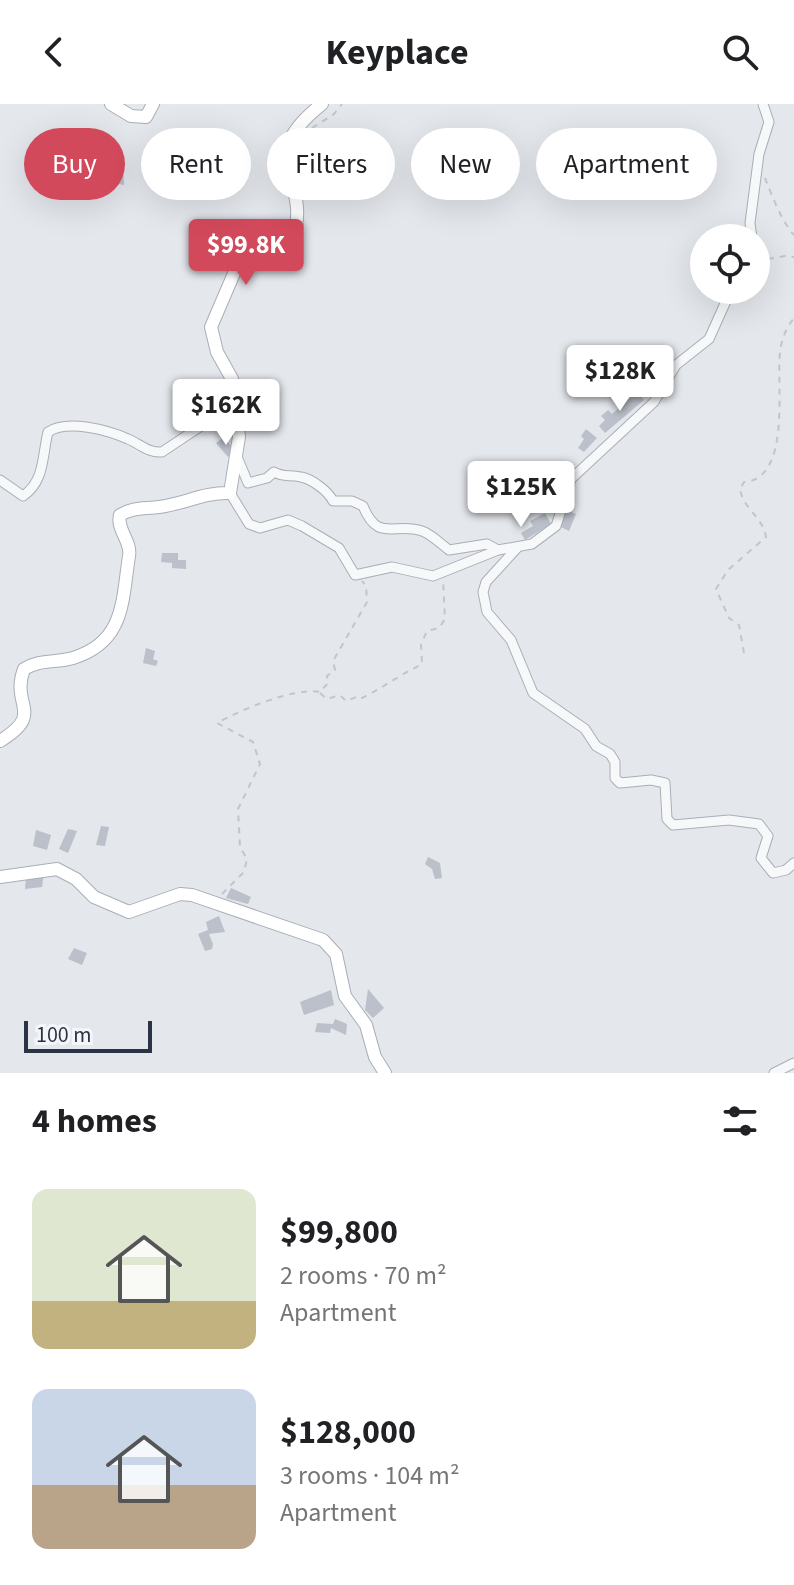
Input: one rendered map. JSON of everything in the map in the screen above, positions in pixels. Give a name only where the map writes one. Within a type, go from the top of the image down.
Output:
[{"type":"main road","points":[[111,104],[138,118],[146,117],[153,104]]},
{"type":"main road","points":[[0,741],[20,729],[25,719],[20,680],[24,669],[36,662],[78,656],[92,649],[118,623],[130,551],[118,521],[120,515],[131,508],[159,507],[207,492],[230,493],[238,459],[239,437],[232,379],[217,352],[211,327],[238,264],[277,248],[294,237],[299,211],[285,158],[288,140],[302,120],[322,104]]},
{"type":"main road","points":[[0,877],[57,869],[76,879],[94,897],[129,912],[180,894],[281,923],[323,940],[332,948],[345,996],[366,1025],[375,1057],[385,1073]]},
{"type":"street","points":[[750,224],[759,154],[769,122],[763,104]]},
{"type":"street","points":[[230,493],[249,524],[260,528],[288,520],[302,526],[339,548],[355,575],[392,567],[433,576],[498,550],[532,544],[556,526],[571,479],[654,402],[676,365],[709,339],[725,304]]},
{"type":"street","points":[[0,480],[23,496],[32,490],[38,483],[48,432],[56,427],[110,432],[153,453],[162,452],[210,420],[235,411]]},
{"type":"street","points":[[238,459],[248,483],[267,478],[274,472],[280,476],[301,477],[329,492],[333,501],[352,501],[363,506],[368,520],[380,529],[424,531],[449,550],[487,544],[498,550]]},
{"type":"street","points":[[518,546],[486,582],[483,603],[489,618],[511,640],[533,693],[585,729],[596,746],[610,754],[615,762],[615,778],[620,783],[651,780],[665,783],[667,819],[673,825],[729,820],[759,824],[768,836],[761,858],[765,865],[773,873],[786,870],[794,863]]},
{"type":"street","points":[[774,1073],[794,1063]]},
{"type":"path","points":[[759,154],[783,223],[794,235]]},
{"type":"path","points":[[770,259],[794,257]]},
{"type":"path","points":[[744,653],[739,625],[729,618],[716,589],[728,570],[766,537],[764,526],[742,500],[740,489],[744,482],[752,482],[762,474],[780,439],[780,353],[786,329],[794,318]]},
{"type":"path","points":[[320,692],[328,683],[327,676],[335,670],[333,661],[367,602],[366,586],[355,575]]},
{"type":"path","points":[[213,904],[244,872],[247,859],[240,847],[238,809],[260,764],[253,742],[217,723],[233,714],[305,689],[320,692],[327,699],[340,695],[346,701],[359,696],[362,698],[381,690],[395,676],[422,664],[421,644],[427,631],[439,628],[445,619],[443,579]]},
{"type":"building","points":[[637,392],[644,400],[605,433],[599,426],[605,420],[601,416],[608,410],[612,414]]},
{"type":"building","points":[[586,429],[597,438],[584,452],[578,448]]},
{"type":"building","points":[[224,437],[235,451],[228,457],[216,443]]},
{"type":"building","points":[[566,510],[576,514],[569,531],[559,526]]},
{"type":"building","points":[[545,513],[551,524],[525,540],[521,533],[533,526],[530,521]]},
{"type":"building","points":[[162,553],[178,553],[178,560],[186,560],[186,569],[172,568],[172,563],[161,562]]},
{"type":"building","points":[[146,648],[155,651],[153,659],[158,661],[156,666],[143,663]]},
{"type":"building","points":[[101,826],[109,827],[105,846],[96,845]]},
{"type":"building","points":[[68,829],[77,831],[68,853],[59,849]]},
{"type":"building","points":[[36,830],[51,835],[47,850],[33,846]]},
{"type":"building","points":[[428,857],[440,863],[442,878],[435,879],[432,869],[425,864]]},
{"type":"building","points":[[44,873],[42,887],[25,889],[26,877]]},
{"type":"building","points":[[231,888],[251,897],[248,904],[226,898]]},
{"type":"building","points":[[219,916],[225,932],[209,934],[212,949],[205,951],[198,934],[208,930],[206,922]]},
{"type":"building","points":[[74,948],[87,953],[82,965],[68,959]]},
{"type":"building","points":[[368,989],[384,1008],[373,1018],[365,1010]]},
{"type":"building","points":[[331,990],[334,1005],[304,1015],[300,1002]]},
{"type":"building","points":[[335,1019],[347,1024],[346,1035],[331,1028],[330,1033],[315,1032],[317,1023],[333,1024]]}]
